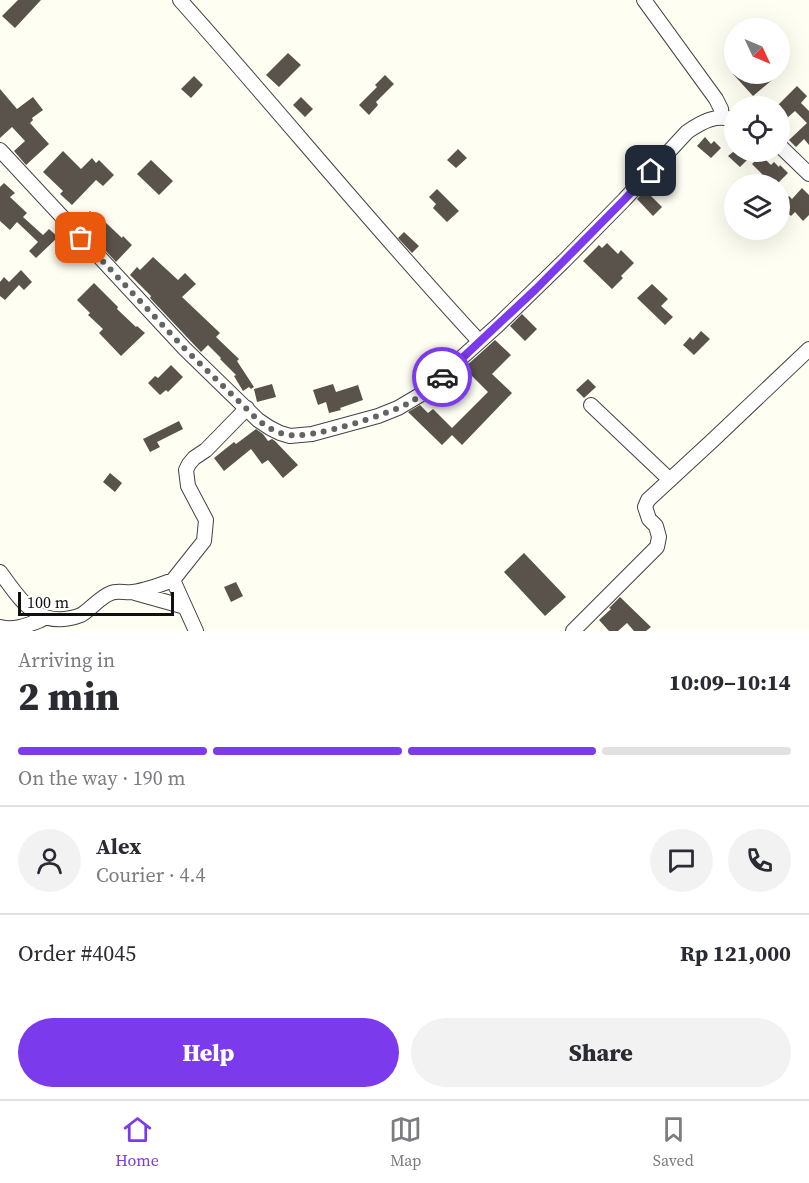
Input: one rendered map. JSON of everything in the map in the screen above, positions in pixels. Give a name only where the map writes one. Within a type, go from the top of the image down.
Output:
[{"type":"street","points":[[180,0],[420,277],[479,341]]},
{"type":"street","points":[[644,0],[724,112]]},
{"type":"street","points":[[0,150],[185,349],[258,420],[270,429],[290,436],[312,434],[378,416],[409,403],[433,386],[536,289],[687,132],[701,122],[724,119]]},
{"type":"street","points":[[790,156],[809,174]]},
{"type":"street","points":[[573,631],[657,548],[659,537],[656,526],[649,519],[645,507],[648,500],[809,349]]},
{"type":"street","points":[[591,405],[670,480]]},
{"type":"street","points":[[0,572],[25,607],[41,620],[51,622],[70,620],[88,611],[112,592],[132,592],[173,580],[204,542],[206,520],[188,486],[186,470],[194,458],[206,450],[247,408]]},
{"type":"street","points":[[173,580],[196,631]]},
{"type":"street","points":[[132,592],[185,607]]},
{"type":"street","points":[[0,627],[6,629],[27,626],[41,620]]},
{"type":"building","points":[[18,0],[41,0],[15,28],[2,16]]},
{"type":"building","points":[[288,53],[301,65],[279,87],[266,75]]},
{"type":"building","points":[[385,75],[394,84],[376,102],[378,105],[369,115],[359,105],[377,87],[375,85]]},
{"type":"building","points":[[194,76],[203,85],[191,98],[181,89]]},
{"type":"building","points":[[742,84],[767,84],[753,96]]},
{"type":"building","points":[[797,86],[807,96],[801,103],[809,111],[809,145],[804,139],[796,147],[790,141],[807,123],[795,111],[790,115],[790,96],[787,96]]},
{"type":"building","points":[[0,89],[17,109],[33,97],[43,110],[32,118],[30,123],[49,144],[26,165],[14,151],[25,141],[12,127],[0,138]]},
{"type":"building","points":[[301,97],[313,109],[305,117],[293,105]]},
{"type":"building","points":[[705,137],[711,144],[714,141],[721,148],[711,158],[697,146]]},
{"type":"building","points":[[458,149],[467,158],[456,168],[447,160]]},
{"type":"building","points":[[63,151],[81,169],[92,158],[96,163],[99,160],[114,175],[103,186],[96,180],[72,205],[60,194],[63,191],[43,172]]},
{"type":"building","points":[[151,160],[173,181],[159,195],[137,174]]},
{"type":"building","points":[[735,162],[745,162],[740,167]]},
{"type":"building","points":[[768,162],[771,165],[774,162],[788,173],[762,174],[752,164]]},
{"type":"building","points":[[4,183],[15,193],[10,197],[27,213],[23,217],[43,235],[49,229],[58,237],[36,258],[29,251],[38,242],[17,222],[10,230],[0,221],[0,187]]},
{"type":"building","points":[[802,188],[809,195],[809,215],[803,221],[795,212],[790,215],[790,197],[792,199]]},
{"type":"building","points":[[437,189],[459,211],[447,222],[433,208],[436,204],[429,197]]},
{"type":"building","points":[[645,190],[662,207],[653,216],[637,199]]},
{"type":"building","points":[[90,211],[132,245],[116,262],[79,222]]},
{"type":"building","points":[[404,232],[419,246],[412,253],[398,238]]},
{"type":"building","points":[[607,243],[618,254],[621,250],[634,263],[612,289],[583,261],[599,245],[602,248]]},
{"type":"building","points":[[153,257],[178,280],[185,273],[196,284],[182,297],[220,333],[216,337],[239,359],[237,361],[254,387],[243,391],[234,376],[236,375],[221,358],[208,345],[201,352],[130,275],[137,267],[140,270]]},
{"type":"building","points":[[21,270],[32,282],[24,290],[19,285],[5,300],[0,296],[0,282],[4,277],[9,282]]},
{"type":"building","points":[[94,283],[118,307],[117,309],[145,333],[121,356],[99,333],[103,329],[88,315],[90,313],[77,300]]},
{"type":"building","points":[[652,284],[668,299],[661,306],[673,317],[665,325],[637,298]]},
{"type":"building","points":[[522,314],[537,329],[525,341],[510,326]]},
{"type":"building","points":[[701,331],[710,339],[694,355],[683,345],[690,337],[693,340]]},
{"type":"building","points":[[495,340],[511,355],[492,374],[512,393],[462,445],[452,435],[442,445],[408,412],[420,405],[428,413],[433,409],[452,428],[488,392],[464,368]]},
{"type":"building","points":[[171,365],[183,377],[168,392],[166,390],[160,395],[148,383],[155,376],[158,378]]},
{"type":"building","points":[[588,379],[596,387],[584,398],[576,390]]},
{"type":"building","points":[[272,384],[276,397],[257,402],[254,389]]},
{"type":"building","points":[[333,384],[336,392],[358,385],[363,400],[329,413],[326,402],[318,405],[313,390]]},
{"type":"building","points":[[179,421],[183,429],[157,442],[160,447],[150,452],[143,439]]},
{"type":"building","points":[[256,429],[268,441],[272,439],[275,441],[298,465],[283,478],[268,460],[262,464],[251,449],[224,471],[214,458],[234,442],[236,444]]},
{"type":"building","points":[[110,473],[122,483],[115,492],[103,482]]},
{"type":"building","points":[[524,553],[566,597],[545,616],[504,572]]},
{"type":"building","points":[[236,582],[243,596],[231,602],[224,587]]},
{"type":"building","points":[[620,597],[651,627],[646,631],[634,631],[627,623],[618,631],[609,631],[599,620]]},
{"type":"way so far","points":[[81,238],[185,349],[258,420],[280,433],[290,436],[312,434],[378,416],[409,403],[442,377]]},
{"type":"route","points":[[442,377],[536,289],[651,171]]}]
